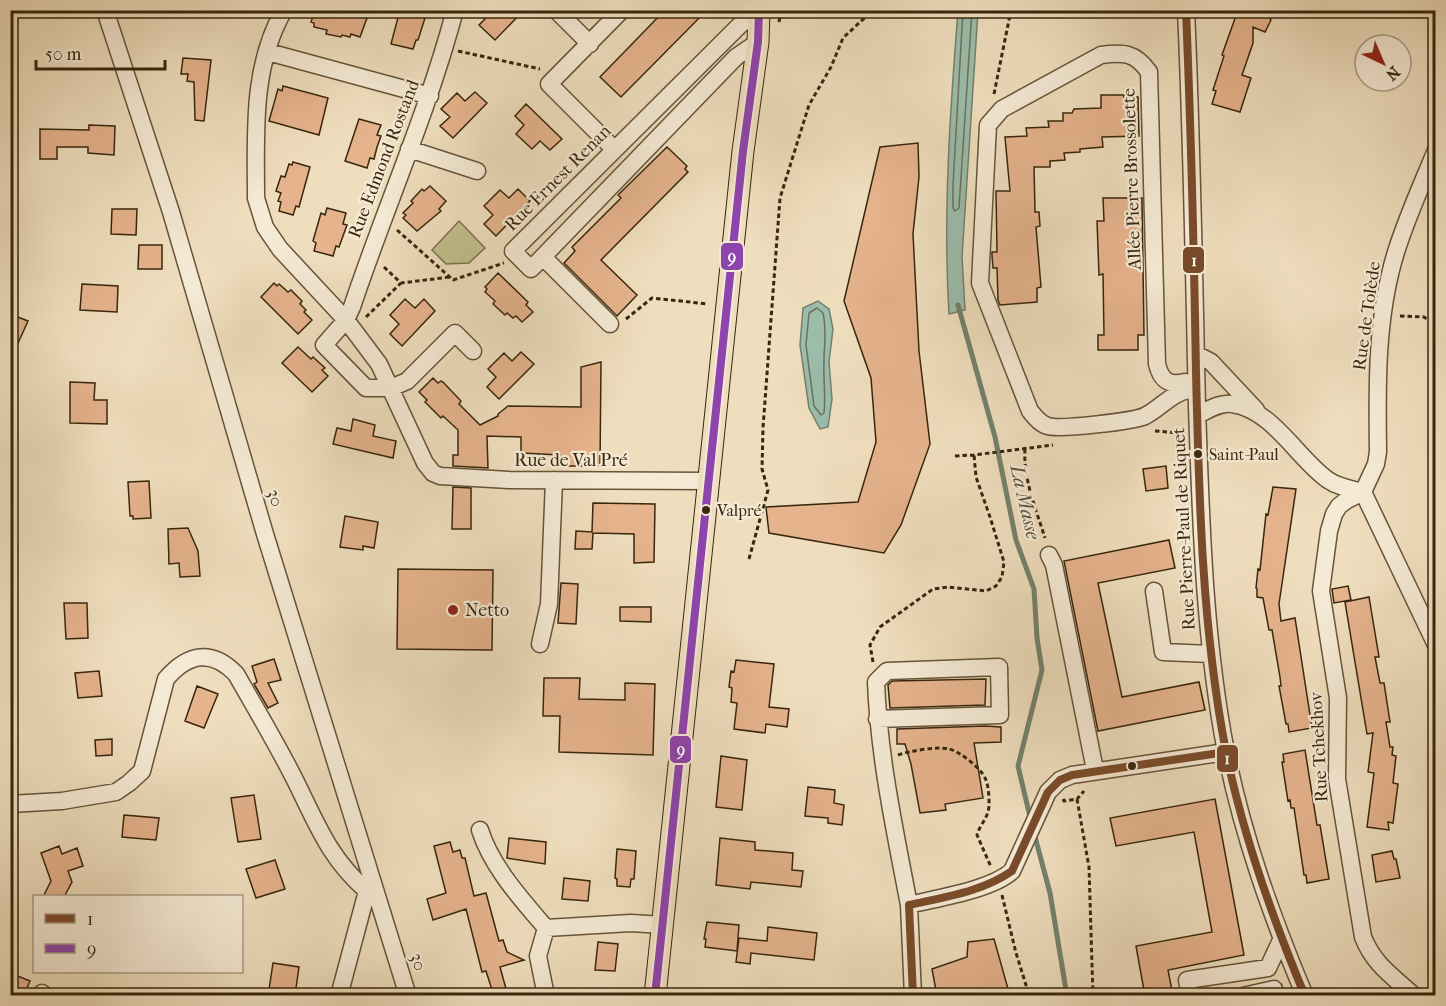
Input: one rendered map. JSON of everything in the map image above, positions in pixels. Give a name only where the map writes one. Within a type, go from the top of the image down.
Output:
[{"type":"main road","points":[[655,996],[743,151],[758,42],[759,11]]},
{"type":"street","name":"30","points":[[105,10],[171,212],[262,522],[346,789],[371,891],[408,996]]},
{"type":"street","points":[[284,10],[274,28],[261,72],[256,107],[256,198],[265,227],[280,249],[349,314],[380,364],[391,388]]},
{"type":"street","name":"Rue Edmond Rostand","points":[[349,314],[383,217],[430,96],[455,10]]},
{"type":"street","points":[[556,10],[590,44]]},
{"type":"street","points":[[614,149],[554,79],[622,10]]},
{"type":"street","name":"Rue Pierre-Paul de Riquet","points":[[1186,10],[1203,576],[1211,654],[1226,752],[1247,837],[1270,908],[1305,996]]},
{"type":"street","name":"Rue Ernest Renan","points":[[543,257],[531,269],[513,251],[741,24],[759,11]]},
{"type":"street","points":[[610,324],[543,257],[736,57],[758,42]]},
{"type":"street","points":[[268,52],[430,96]]},
{"type":"street","name":"Allée Pierre Brossolette","points":[[1114,53],[1133,56],[1142,62],[1149,72],[1157,364],[1164,381],[1187,386],[1155,410],[1140,418],[1060,428],[1046,426],[1038,421],[1030,411],[980,283],[988,124],[993,117],[1002,109],[1101,55],[1114,53]]},
{"type":"street","points":[[409,149],[477,171]]},
{"type":"street","name":"Rue de Tolède","points":[[1363,492],[1376,464],[1378,452],[1377,380],[1383,315],[1396,254],[1410,211],[1436,150]]},
{"type":"street","points":[[349,314],[324,345],[366,388],[391,388],[407,381],[455,333],[473,351]]},
{"type":"street","points":[[1196,354],[1211,362],[1259,413],[1328,480],[1363,492],[1436,645]]},
{"type":"street","name":"Rue de Val Pré","points":[[391,388],[425,463],[433,473],[440,476],[554,480],[709,481]]},
{"type":"street","points":[[1198,414],[1216,406],[1231,403],[1259,413]]},
{"type":"street","points":[[540,644],[549,604],[554,480]]},
{"type":"street","name":"Rue Tchekhov","points":[[1363,492],[1339,506],[1334,514],[1321,591],[1338,698],[1337,779],[1363,937],[1370,953],[1414,996]]},
{"type":"street","points":[[1049,555],[1054,565],[1095,771]]},
{"type":"street","points":[[1154,591],[1163,652],[1211,654]]},
{"type":"street","points":[[10,804],[62,801],[116,792],[142,771],[166,679],[176,667],[195,657],[225,663],[236,674],[334,856],[344,870],[371,891],[339,996]]},
{"type":"street","points":[[878,719],[1000,715],[999,667],[887,671],[876,682],[878,719],[882,759],[909,905],[913,996]]},
{"type":"street","points":[[909,905],[998,881],[1012,871],[1048,792],[1060,780],[1095,771],[1132,768],[1226,752]]},
{"type":"street","points":[[480,830],[485,847],[520,898],[546,928]]},
{"type":"street","points":[[546,928],[631,923],[663,925]]},
{"type":"street","points":[[546,928],[538,956],[546,996]]},
{"type":"street","points":[[1244,996],[1275,992],[1268,968],[1282,938]]},
{"type":"street","points":[[1190,996],[1187,980],[1268,968]]},
{"type":"path","points":[[749,559],[768,490],[762,469],[763,428],[780,198],[809,105],[831,67],[843,38],[873,10]]},
{"type":"path","points":[[993,117],[991,110],[1011,10]]},
{"type":"path","points":[[445,48],[554,79]]},
{"type":"path","points":[[383,217],[453,280],[520,258]]},
{"type":"path","points":[[370,254],[400,283]]},
{"type":"path","points":[[349,314],[367,317],[400,283],[450,277]]},
{"type":"path","points":[[610,324],[620,323],[652,298],[728,306]]},
{"type":"path","points":[[1383,315],[1424,317],[1436,325]]},
{"type":"path","points":[[955,456],[1023,449],[1027,479],[1049,555]]},
{"type":"path","points":[[876,682],[870,645],[880,627],[933,589],[948,587],[986,591],[996,586],[1002,577],[1004,562],[976,477],[974,455]]},
{"type":"path","points":[[882,759],[911,751],[950,748],[970,761],[985,777],[990,802],[985,823],[978,830],[977,835],[998,881],[1026,985],[1026,996]]},
{"type":"path","points":[[1077,799],[1089,867],[1093,996]]},
{"type":"shaded area","points":[[459,221],[485,248],[469,263],[446,264],[432,250]]},
{"type":"water","points":[[958,11],[978,11],[962,257],[965,310],[949,314],[947,200]]},
{"type":"water","points":[[818,301],[829,309],[833,329],[829,362],[832,399],[828,427],[820,429],[809,408],[800,345],[803,308]]},
{"type":"building","points":[[315,10],[342,10],[367,18],[360,37],[351,34],[350,37],[342,35],[341,37],[326,34],[327,30],[314,27],[314,23],[311,22]]},
{"type":"building","points":[[400,10],[424,10],[422,17],[425,18],[413,49],[391,44]]},
{"type":"building","points":[[476,10],[524,10],[495,40],[479,25],[485,19]]},
{"type":"building","points":[[665,10],[707,10],[621,97],[600,77]]},
{"type":"building","points":[[1238,10],[1273,10],[1265,32],[1253,27],[1253,43],[1242,75],[1251,78],[1240,112],[1212,104],[1216,91],[1213,90],[1224,56],[1222,55]]},
{"type":"building","points":[[183,58],[211,60],[204,121],[195,120],[194,82],[187,81],[188,74],[181,74]]},
{"type":"building","points":[[283,86],[328,98],[319,135],[269,121],[278,89],[282,91]]},
{"type":"building","points":[[475,92],[487,103],[453,138],[440,126],[450,117],[441,109],[457,93],[465,101]]},
{"type":"building","points":[[1101,95],[1138,97],[1139,136],[1102,137],[1103,147],[1064,153],[1065,160],[1050,161],[1050,167],[1034,167],[1035,212],[1039,212],[1040,226],[1036,227],[1041,287],[1037,288],[1037,302],[1000,305],[997,268],[993,268],[992,252],[997,252],[996,191],[1010,191],[1005,137],[1027,136],[1026,128],[1049,127],[1048,121],[1063,121],[1063,113],[1072,113],[1074,109],[1101,108]]},
{"type":"building","points":[[526,104],[562,139],[550,150],[540,141],[532,149],[516,134],[524,125],[515,116]]},
{"type":"building","points":[[359,119],[381,125],[377,135],[381,136],[374,159],[370,158],[367,168],[345,161]]},
{"type":"building","points":[[89,125],[115,126],[114,155],[88,153],[88,147],[57,147],[57,159],[40,159],[40,129],[89,130]]},
{"type":"building","points":[[918,143],[919,177],[913,234],[919,351],[930,444],[901,525],[884,553],[769,533],[766,507],[858,502],[876,442],[871,378],[844,301],[880,147]]},
{"type":"building","points":[[667,147],[687,166],[685,169],[688,172],[601,260],[637,295],[617,316],[564,263],[575,251],[572,247],[621,198],[618,195]]},
{"type":"building","points":[[293,162],[310,167],[299,207],[296,206],[293,215],[279,211],[281,202],[278,201],[281,193],[276,191],[281,176],[285,177],[289,164],[292,165]]},
{"type":"building","points":[[430,186],[446,201],[439,209],[441,211],[417,231],[403,218],[406,215],[403,213],[422,189],[424,191]]},
{"type":"building","points":[[518,189],[530,201],[496,236],[484,224],[493,215],[484,206],[500,190],[509,198]]},
{"type":"building","points":[[1103,198],[1142,198],[1144,335],[1138,335],[1138,350],[1098,350],[1098,335],[1104,335],[1103,274],[1099,275],[1097,221],[1104,221]]},
{"type":"building","points":[[327,208],[346,213],[343,224],[347,225],[333,256],[314,251],[316,243],[313,241],[321,213],[325,215]]},
{"type":"building","points":[[112,209],[137,209],[136,235],[111,234]]},
{"type":"building","points":[[139,245],[162,245],[162,269],[138,269]]},
{"type":"building","points":[[498,273],[528,302],[526,305],[533,312],[522,322],[516,316],[513,318],[507,313],[505,315],[493,304],[495,301],[485,292],[487,289],[485,287]]},
{"type":"building","points":[[274,283],[277,286],[279,284],[288,292],[291,290],[302,301],[300,304],[306,310],[304,312],[312,320],[298,334],[261,297]]},
{"type":"building","points":[[82,284],[118,286],[117,312],[80,310]]},
{"type":"building","points":[[405,299],[415,308],[424,299],[435,311],[402,346],[390,334],[399,324],[390,315]]},
{"type":"building","points":[[10,314],[28,321],[10,361]]},
{"type":"building","points":[[298,347],[325,368],[322,370],[328,376],[312,392],[282,363]]},
{"type":"building","points":[[521,352],[534,364],[499,399],[487,387],[496,377],[488,369],[504,353],[512,361]]},
{"type":"building","points":[[601,362],[600,466],[559,466],[560,455],[521,453],[521,437],[487,436],[488,468],[453,466],[453,455],[458,455],[458,430],[443,416],[441,418],[425,402],[427,400],[419,392],[433,378],[438,383],[443,382],[461,401],[459,404],[480,425],[498,416],[508,406],[581,407],[581,367]]},
{"type":"building","points":[[70,382],[95,383],[94,400],[107,400],[107,424],[70,423]]},
{"type":"building","points":[[353,419],[375,425],[373,436],[396,441],[393,458],[333,444],[337,428],[351,431]]},
{"type":"building","points":[[1166,466],[1168,488],[1146,491],[1143,469]]},
{"type":"building","points":[[149,481],[151,518],[133,519],[133,516],[130,516],[128,482]]},
{"type":"building","points":[[453,487],[471,488],[471,529],[452,529]]},
{"type":"building","points":[[1273,487],[1296,489],[1279,604],[1281,621],[1295,618],[1312,728],[1289,732],[1279,686],[1281,686],[1280,677],[1272,630],[1269,630],[1263,598],[1257,597],[1256,588],[1266,514],[1268,515]]},
{"type":"building","points":[[593,503],[655,504],[654,562],[634,563],[634,534],[593,533],[592,549],[575,549],[576,531],[592,532]]},
{"type":"building","points":[[345,516],[378,522],[374,548],[363,546],[363,550],[340,547]]},
{"type":"building","points":[[188,528],[198,551],[200,576],[180,577],[179,563],[169,564],[168,529]]},
{"type":"building","points":[[1169,540],[1175,568],[1098,583],[1122,697],[1199,682],[1205,710],[1098,731],[1064,561]]},
{"type":"building","points":[[398,569],[493,570],[492,650],[397,649]]},
{"type":"building","points":[[561,583],[578,584],[576,624],[558,623]]},
{"type":"building","points":[[1348,586],[1351,600],[1334,603],[1332,589]]},
{"type":"building","points":[[1369,597],[1379,657],[1375,657],[1380,683],[1384,683],[1390,722],[1386,722],[1390,747],[1393,747],[1392,755],[1396,756],[1393,783],[1398,784],[1393,823],[1388,822],[1389,830],[1367,827],[1374,773],[1368,772],[1373,733],[1367,734],[1345,602]]},
{"type":"building","points":[[64,603],[87,603],[88,638],[66,639]]},
{"type":"building","points":[[620,607],[651,607],[651,622],[620,621]]},
{"type":"building","points":[[274,659],[281,680],[268,683],[278,703],[268,708],[254,684],[257,682],[252,666]]},
{"type":"building","points":[[736,660],[774,664],[769,707],[789,709],[787,727],[766,724],[765,733],[734,729],[737,703],[731,702],[732,688],[729,687],[731,671],[734,672]]},
{"type":"building","points":[[99,671],[102,696],[78,698],[75,673]]},
{"type":"building","points":[[544,678],[580,678],[579,699],[625,700],[625,683],[655,684],[653,755],[559,752],[560,716],[543,716]]},
{"type":"building","points":[[986,679],[985,705],[890,708],[888,685],[892,681]]},
{"type":"building","points":[[197,686],[218,694],[204,728],[185,721]]},
{"type":"building","points":[[1001,727],[1001,742],[974,743],[983,798],[945,804],[946,810],[920,813],[911,764],[905,744],[897,744],[897,729]]},
{"type":"building","points":[[112,739],[112,755],[96,756],[95,740]]},
{"type":"building","points":[[1305,750],[1317,825],[1320,825],[1329,879],[1307,883],[1294,808],[1291,808],[1290,800],[1288,801],[1282,762],[1284,762],[1283,754]]},
{"type":"building","points":[[721,756],[747,760],[742,810],[716,807]]},
{"type":"building","points":[[808,787],[835,790],[834,803],[844,805],[842,825],[828,823],[828,818],[805,816]]},
{"type":"building","points":[[254,795],[261,839],[238,842],[231,798]]},
{"type":"building","points":[[1215,799],[1244,955],[1168,970],[1173,996],[1145,996],[1136,946],[1212,932],[1194,832],[1116,846],[1110,818]]},
{"type":"building","points":[[124,815],[159,818],[156,840],[122,837]]},
{"type":"building","points":[[509,838],[546,842],[545,864],[507,858]]},
{"type":"building","points":[[720,838],[755,842],[755,850],[793,853],[792,870],[803,871],[801,887],[751,882],[750,889],[716,885]]},
{"type":"building","points":[[450,842],[453,852],[460,850],[462,858],[465,858],[474,896],[486,893],[499,941],[503,940],[507,952],[524,960],[500,967],[508,996],[494,996],[486,971],[482,972],[466,909],[433,920],[427,899],[446,893],[434,846]]},
{"type":"building","points":[[59,846],[62,854],[77,848],[83,866],[68,871],[72,882],[65,895],[44,895],[51,881],[41,853]]},
{"type":"building","points":[[617,849],[636,851],[634,879],[631,879],[630,887],[617,886],[615,878]]},
{"type":"building","points":[[1392,851],[1400,878],[1376,882],[1372,855]]},
{"type":"building","points":[[275,860],[285,889],[256,898],[246,869]]},
{"type":"building","points":[[564,878],[590,881],[588,901],[562,899]]},
{"type":"building","points":[[707,922],[739,925],[737,951],[705,947]]},
{"type":"building","points":[[768,927],[817,933],[814,960],[751,953],[750,964],[736,962],[739,938],[767,941]]},
{"type":"building","points":[[994,939],[1010,996],[937,996],[932,969],[967,957],[968,942]]},
{"type":"building","points":[[598,942],[618,944],[615,971],[595,970]]},
{"type":"building","points":[[273,963],[299,967],[295,995],[269,990]]},
{"type":"building","points":[[10,973],[30,981],[27,988],[30,996],[10,996]]},
{"type":"waterway","name":"La Masse","points":[[958,305],[995,437],[1016,540],[1034,589],[1037,638],[1042,670],[1018,766],[1031,821]]},
{"type":"waterway","name":"La Masse","points":[[1034,833],[1050,893],[1067,996]]},
{"type":"transit line","name":"9","points":[[655,996],[743,151],[758,42],[759,10]]},
{"type":"transit line","name":"1","points":[[1186,10],[1199,468],[1203,563],[1212,658],[1226,752],[1241,814],[1270,906],[1305,996]]},
{"type":"transit line","name":"1","points":[[913,996],[909,905],[975,889],[1012,871],[1048,792],[1060,780],[1072,775],[1226,752]]},
{"type":"place","name":"Saint-Paul","points":[[1198,454]]},
{"type":"place","name":"Valpré","points":[[706,510]]},
{"type":"place","name":"Netto","points":[[453,610]]}]
